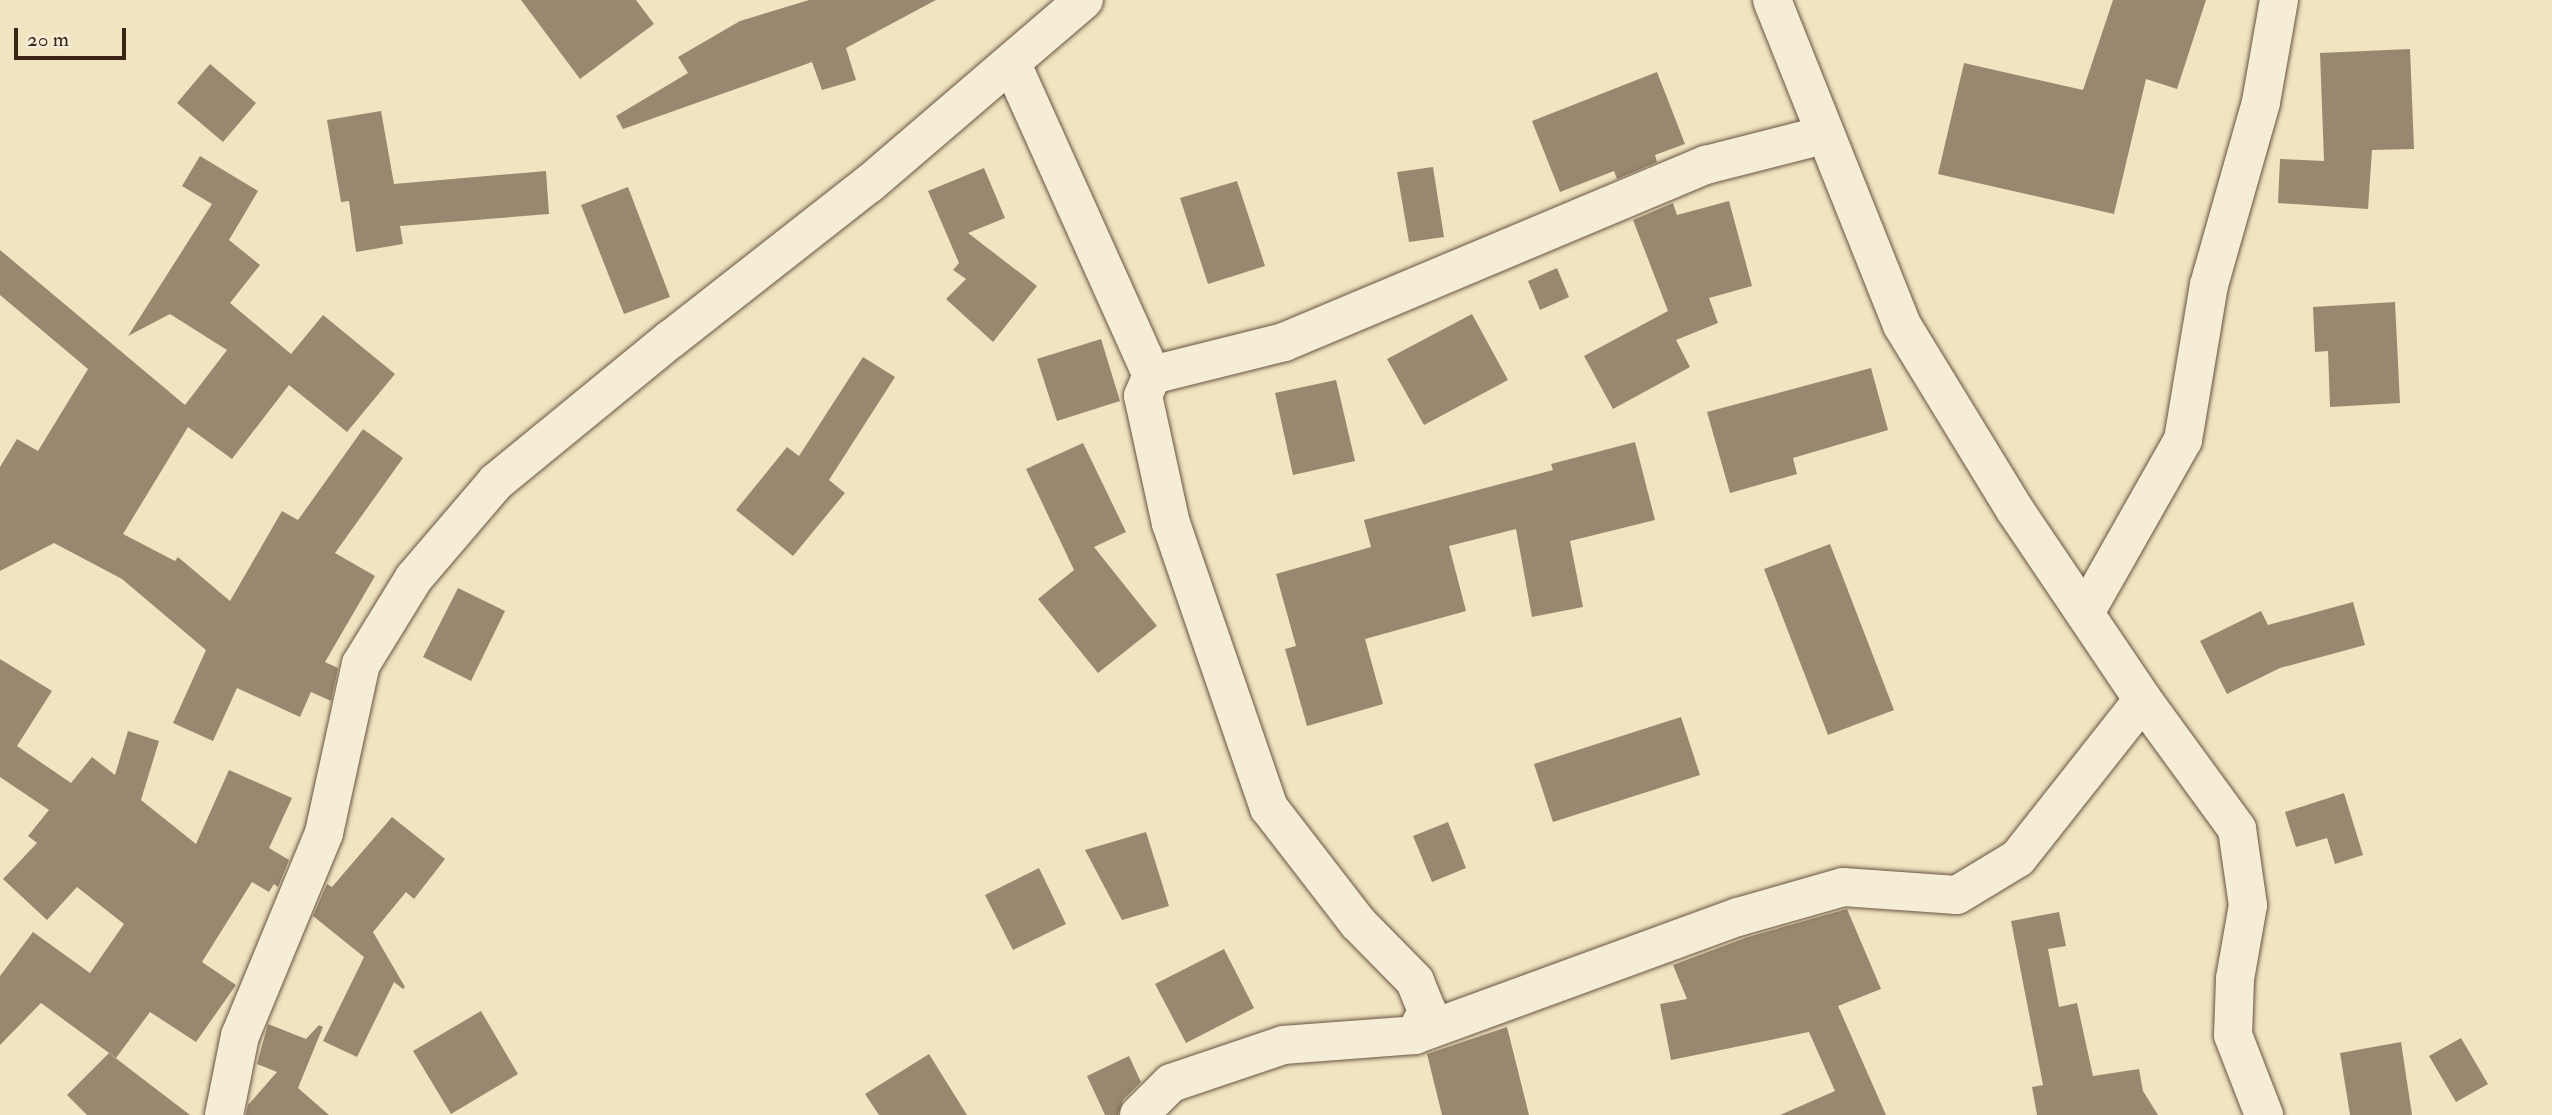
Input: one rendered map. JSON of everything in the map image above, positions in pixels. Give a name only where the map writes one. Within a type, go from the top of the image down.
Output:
[{"type":"street","points":[[224,1115],[240,1036],[324,833],[361,664],[414,578],[496,482],[671,339],[869,184],[1084,0]]},
{"type":"street","points":[[1772,0],[1902,325],[2015,510],[2143,700],[2237,829],[2248,905],[2235,979],[2233,1035],[2264,1115]]},
{"type":"street","points":[[2085,613],[2183,440],[2210,285],[2261,102],[2280,0]]},
{"type":"street","points":[[1012,64],[1152,375],[1143,396],[1171,524],[1269,808],[1358,923],[1415,981],[1427,1011],[1415,1035]]},
{"type":"street","points":[[1152,375],[1284,342],[1706,165],[1824,135]]},
{"type":"street","points":[[1139,1115],[1171,1083],[1283,1045],[1415,1035],[1738,917],[1843,887],[1957,895],[2018,858],[2143,700]]},
{"type":"building","points":[[521,0],[636,0],[654,24],[580,79]]},
{"type":"building","points":[[809,0],[936,0],[846,48],[856,80],[822,90],[812,62],[623,129],[616,116],[688,73],[678,57],[740,21]]},
{"type":"building","points":[[2113,0],[2206,0],[2177,89],[2146,79],[2114,214],[1938,174],[1964,63],[2083,90]]},
{"type":"building","points":[[2410,49],[2414,149],[2372,150],[2368,209],[2278,203],[2280,159],[2324,161],[2320,53]]},
{"type":"building","points":[[210,64],[256,103],[223,142],[177,103]]},
{"type":"building","points":[[1657,72],[1685,144],[1655,155],[1657,162],[1617,179],[1614,171],[1560,192],[1532,121]]},
{"type":"building","points":[[381,111],[394,184],[546,171],[549,214],[400,226],[403,244],[356,252],[349,201],[341,202],[327,120]]},
{"type":"building","points":[[200,156],[258,191],[229,240],[260,265],[230,303],[291,354],[323,315],[395,374],[347,432],[289,385],[232,459],[188,427],[123,534],[175,561],[178,557],[230,601],[282,511],[298,520],[363,429],[403,458],[335,553],[375,576],[325,662],[338,668],[331,701],[311,692],[300,717],[237,688],[213,741],[173,723],[206,650],[122,579],[54,543],[0,571],[0,467],[17,439],[38,451],[88,369],[0,295],[0,250],[185,405],[227,350],[170,314],[128,336],[212,204],[182,186]]},
{"type":"building","points":[[1433,167],[1444,237],[1409,242],[1397,172]]},
{"type":"building","points":[[984,168],[1005,218],[968,233],[1037,286],[993,342],[946,299],[966,279],[953,270],[959,263],[928,191]]},
{"type":"building","points":[[1237,181],[1265,266],[1208,284],[1180,198]]},
{"type":"building","points":[[628,187],[670,297],[624,314],[581,205]]},
{"type":"building","points":[[1729,201],[1752,286],[1709,298],[1718,323],[1676,340],[1690,367],[1613,409],[1584,356],[1668,311],[1633,220],[1673,203],[1677,215]]},
{"type":"building","points":[[1557,268],[1569,297],[1540,310],[1528,281]]},
{"type":"building","points":[[2395,302],[2400,403],[2330,407],[2328,351],[2315,352],[2313,307]]},
{"type":"building","points":[[1472,314],[1508,380],[1424,425],[1387,359]]},
{"type":"building","points":[[1101,339],[1120,401],[1057,421],[1037,359]]},
{"type":"building","points":[[863,357],[895,377],[829,480],[845,493],[793,556],[736,510],[787,447],[799,456]]},
{"type":"building","points":[[1871,368],[1888,430],[1793,458],[1797,474],[1730,493],[1707,412]]},
{"type":"building","points":[[1336,380],[1355,461],[1293,475],[1275,393]]},
{"type":"building","points":[[1635,442],[1655,520],[1570,541],[1583,607],[1532,617],[1516,529],[1449,546],[1466,611],[1365,639],[1383,704],[1307,726],[1285,649],[1296,646],[1276,574],[1371,547],[1364,520],[1553,470],[1551,464]]},
{"type":"building","points":[[1083,443],[1126,532],[1094,547],[1157,626],[1098,673],[1038,599],[1074,570],[1026,469]]},
{"type":"building","points":[[1830,544],[1894,710],[1828,735],[1764,569]]},
{"type":"building","points":[[458,588],[505,611],[471,681],[423,657]]},
{"type":"building","points":[[2353,602],[2365,645],[2280,668],[2227,694],[2200,641],[2261,611],[2268,625]]},
{"type":"building","points":[[0,659],[52,691],[17,746],[71,783],[92,757],[115,775],[128,731],[159,741],[141,800],[196,844],[229,770],[292,798],[269,848],[289,860],[278,887],[274,884],[269,892],[252,882],[202,962],[236,985],[196,1042],[150,1012],[116,1058],[41,1003],[0,1045],[0,976],[33,932],[90,973],[124,924],[77,887],[47,920],[3,879],[37,843],[28,836],[49,810],[0,777]]},
{"type":"building","points":[[1681,717],[1700,775],[1553,822],[1534,764]]},
{"type":"building","points":[[2344,793],[2363,855],[2335,864],[2327,838],[2296,847],[2285,812]]},
{"type":"building","points":[[392,817],[445,859],[414,899],[406,892],[373,932],[405,987],[403,989],[394,982],[357,1057],[323,1041],[364,957],[313,916],[327,884],[332,887]]},
{"type":"building","points":[[1448,822],[1466,868],[1432,882],[1413,836]]},
{"type":"building","points":[[1146,832],[1169,906],[1122,920],[1085,850]]},
{"type":"building","points":[[1039,868],[1066,924],[1013,950],[985,895]]},
{"type":"building","points":[[1847,909],[1881,989],[1838,1006],[1886,1115],[1780,1115],[1835,1091],[1809,1032],[1671,1060],[1660,1004],[1687,999],[1673,965],[1745,938]]},
{"type":"building","points":[[2059,912],[2066,946],[2048,949],[2059,1007],[2077,1003],[2093,1076],[2139,1069],[2143,1091],[2158,1115],[2037,1115],[2032,1087],[2043,1085],[2011,921]]},
{"type":"building","points":[[1224,949],[1254,1008],[1186,1043],[1155,984]]},
{"type":"building","points":[[481,1011],[518,1074],[451,1114],[413,1051]]},
{"type":"building","points":[[268,1024],[306,1039],[319,1025],[323,1027],[298,1088],[329,1115],[246,1115],[248,1105],[277,1072],[257,1064]]},
{"type":"building","points":[[1507,1027],[1529,1115],[1442,1115],[1427,1054]]},
{"type":"building","points":[[2461,1038],[2488,1084],[2456,1102],[2429,1056]]},
{"type":"building","points":[[2401,1042],[2412,1115],[2350,1115],[2340,1053]]},
{"type":"building","points":[[109,1053],[190,1115],[87,1115],[67,1095]]},
{"type":"building","points":[[929,1054],[967,1115],[879,1115],[865,1094]]},
{"type":"building","points":[[1129,1056],[1141,1082],[1123,1100],[1118,1115],[1105,1115],[1087,1076]]}]
